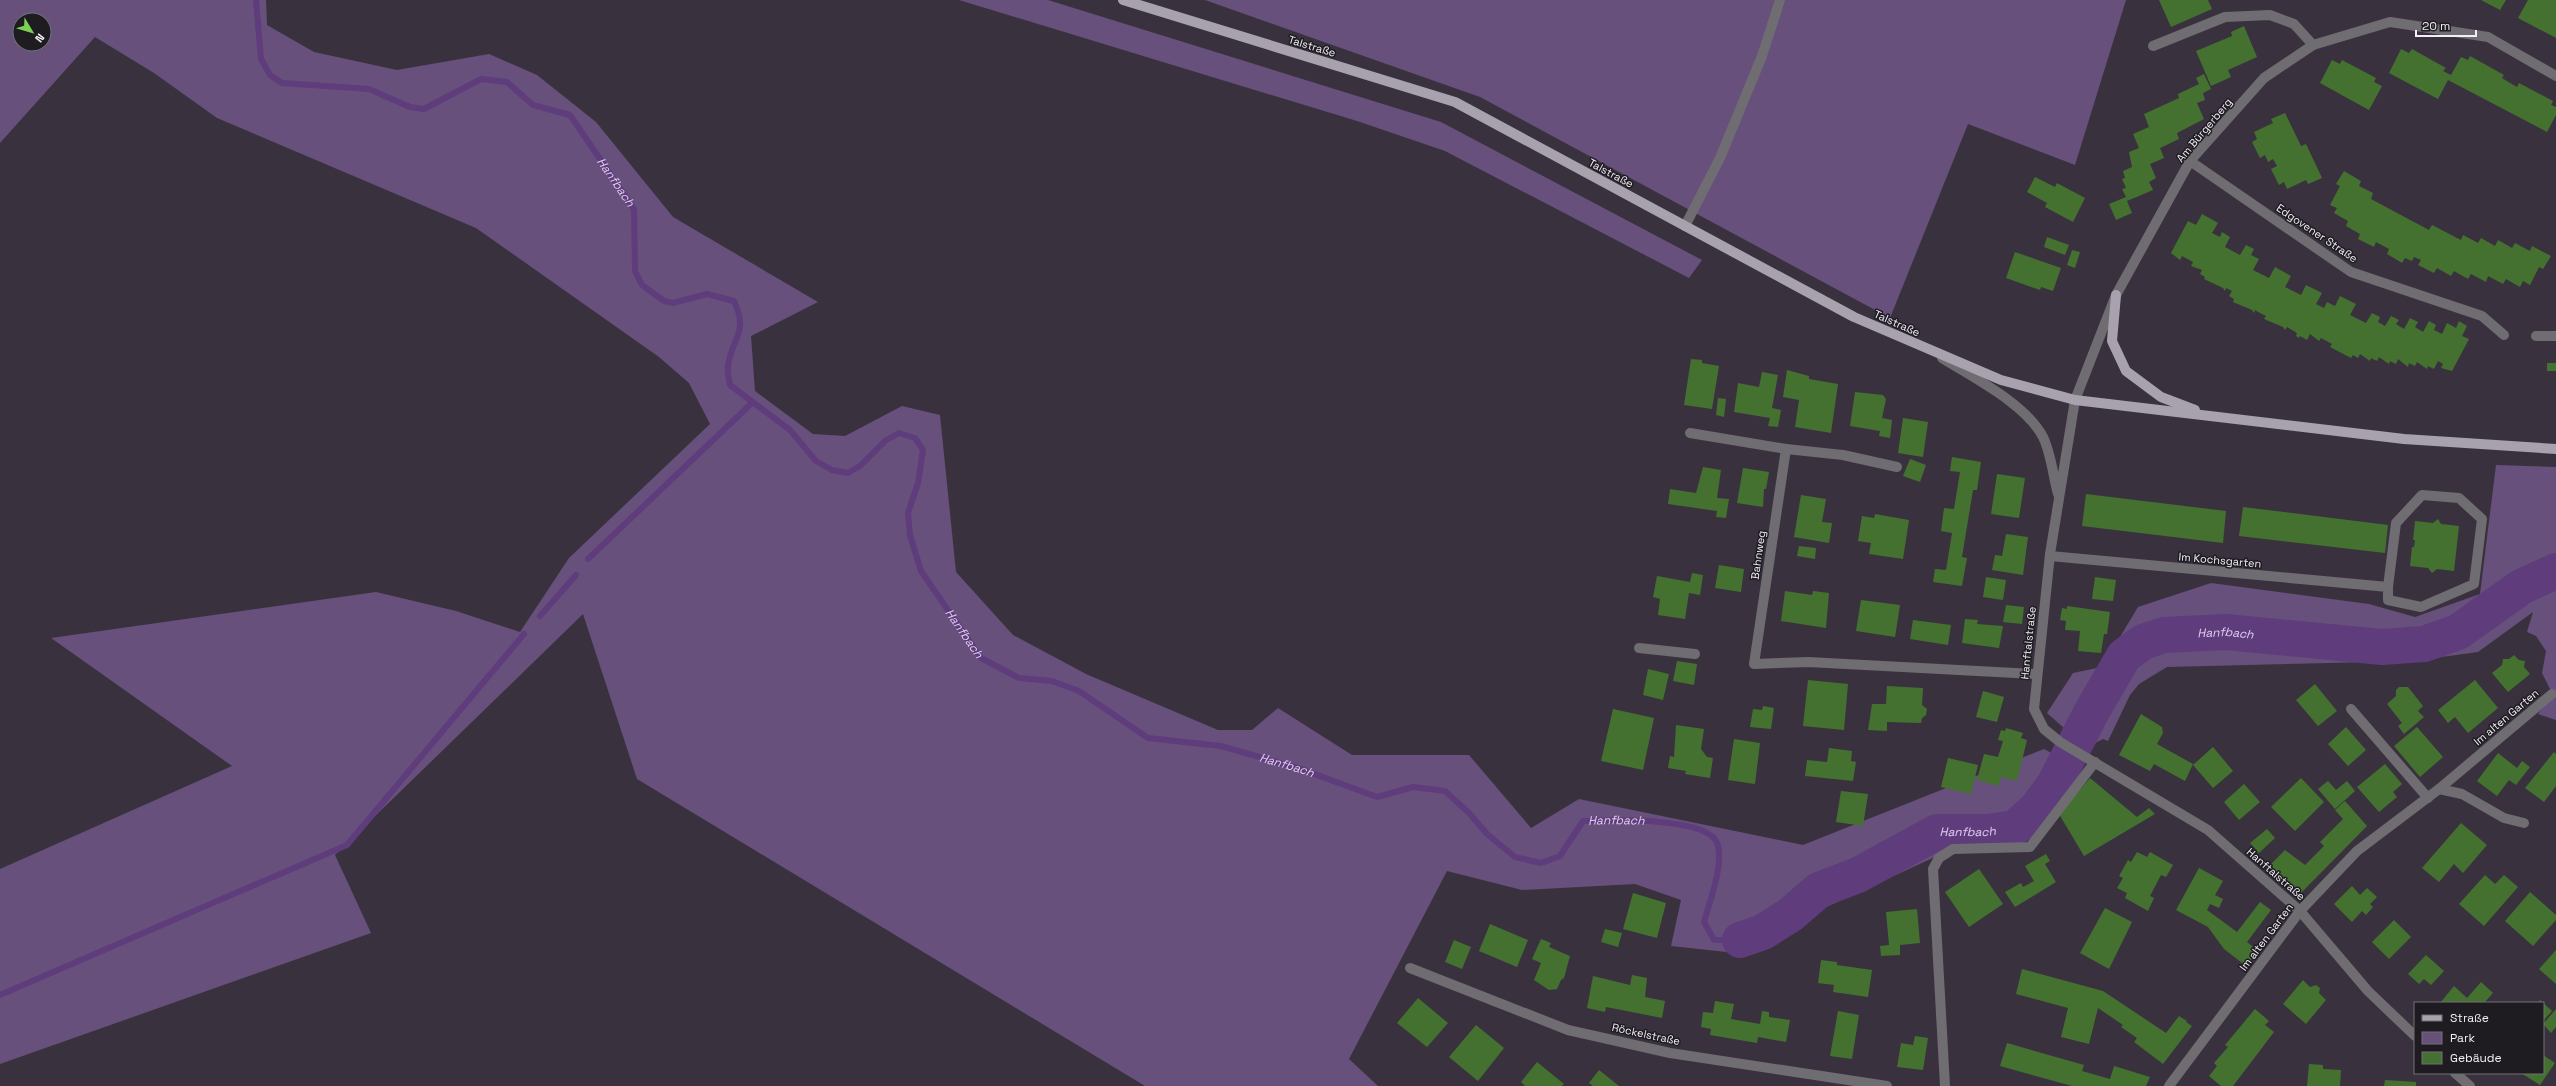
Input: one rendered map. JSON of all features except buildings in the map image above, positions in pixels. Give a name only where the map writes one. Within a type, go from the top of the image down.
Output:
[{"type":"main road","name":"Talstraße","points":[[1123,0],[1455,102],[1854,317],[2001,380],[2075,400],[2210,416]]},
{"type":"main road","name":"Am Bürgerberg","points":[[2116,295],[2112,341],[2126,371],[2161,397],[2210,416]]},
{"type":"main road","points":[[2210,416],[2404,438],[2556,449]]},
{"type":"street","points":[[1685,226],[1720,158],[1762,56],[1780,0]]},
{"type":"street","points":[[2153,46],[2225,17],[2270,15],[2294,24],[2313,45]]},
{"type":"street","name":"Am Bürgerberg","points":[[2075,400],[2116,295],[2190,161],[2264,78],[2313,45],[2390,22],[2488,37],[2556,76]]},
{"type":"street","name":"Edgovener Straße","points":[[2190,161],[2351,272],[2482,316],[2504,335]]},
{"type":"street","points":[[2536,336],[2556,336]]},
{"type":"street","name":"Hanftalstraße","points":[[1929,350],[1986,385],[2031,419],[2044,438],[2059,498]]},
{"type":"street","name":"Hanftalstraße","points":[[2075,400],[2050,556],[2036,674],[2034,709],[2044,729],[2060,742],[2208,830],[2300,911],[2368,991],[2414,1035]]},
{"type":"street","points":[[1690,433],[1786,449],[1843,455],[1897,467]]},
{"type":"street","name":"Bahnweg","points":[[1786,449],[1754,664],[1808,662],[2036,674]]},
{"type":"street","points":[[2422,495],[2459,498],[2482,520],[2474,584],[2421,606],[2388,600],[2388,587],[2396,523],[2422,495]]},
{"type":"street","name":"Im Kochsgarten","points":[[2050,556],[2388,587]]},
{"type":"street","points":[[1639,648],[1695,654]]},
{"type":"street","name":"Im alten Garten","points":[[2169,1086],[2300,911],[2357,851],[2428,798],[2552,694]]},
{"type":"street","points":[[2351,709],[2428,798]]},
{"type":"street","points":[[1945,1086],[1933,869],[1939,858],[1953,848],[2030,847],[2095,762]]},
{"type":"street","points":[[2439,789],[2462,794],[2504,818],[2524,823]]},
{"type":"street","name":"Röckelstraße","points":[[1410,968],[1568,1030],[1670,1052],[1887,1086]]},
{"type":"street","points":[[2456,1074],[2470,1086]]},
{"type":"green space","points":[[0,0],[266,0],[267,25],[314,52],[397,70],[489,54],[537,75],[596,122],[673,217],[818,302],[751,336],[755,391],[813,434],[845,436],[902,406],[940,415],[956,572],[1013,635],[1086,674],[1218,730],[1252,730],[1278,708],[1352,755],[1469,755],[1531,828],[1579,799],[1803,845],[2044,749],[2072,764],[2034,825],[1963,844],[1820,910],[1745,954],[1671,946],[1681,900],[1635,884],[1522,890],[1447,871],[1349,1059],[1378,1086],[1145,1086],[637,779],[583,614],[335,855],[371,933],[0,1064],[0,869],[232,766],[51,638],[376,592],[456,611],[520,632],[569,558],[710,424],[689,383],[659,357],[476,228],[217,118],[154,73],[95,37],[0,143]]},
{"type":"green space","points":[[959,0],[1048,0],[1441,122],[1702,260],[1689,278],[1445,151],[1357,121]]},
{"type":"green space","points":[[1205,0],[2126,0],[2075,165],[1968,124],[1890,318],[1480,97]]},
{"type":"green space","points":[[2496,465],[2556,467],[2556,720],[2538,714],[2552,693],[2542,673],[2546,651],[2536,636],[2527,632],[2533,612],[2478,652],[2412,661],[2167,667],[2139,684],[2130,695],[2108,741],[2103,739],[2089,746],[2073,736],[2047,713],[2073,673],[2102,667],[2138,607],[2211,583],[2369,604],[2415,617],[2480,594]]},
{"type":"waterway","name":"Hanfbach","points":[[256,0],[261,59],[270,75],[282,83],[369,89],[410,107],[424,109],[481,79],[507,82],[533,105],[570,115],[634,209],[635,271],[642,285],[664,301],[673,303],[707,294],[734,301],[740,320],[740,328],[728,366],[730,385],[790,430],[816,461],[832,470],[848,473],[860,466],[885,441],[899,433],[915,438],[923,450],[918,483],[908,513],[910,535],[921,571],[981,658],[1019,678],[1052,681],[1079,691],[1148,738],[1221,746],[1301,769],[1377,797],[1413,787],[1445,791],[1469,813],[1487,834],[1515,857],[1541,863],[1560,856],[1583,821],[1613,820],[1657,822],[1679,824],[1697,829],[1711,836],[1718,845],[1719,854],[1719,864],[1715,884],[1704,922],[1714,940],[1740,940]]},
{"type":"waterway","points":[[588,559],[753,402]]},
{"type":"waterway","name":"Hanfbach","points":[[1740,940],[1763,932],[1790,915],[1819,890],[1858,875],[1937,832],[1988,832],[2015,828],[2037,808],[2054,785],[2092,711],[2124,656],[2143,642],[2164,635],[2226,632],[2382,647],[2424,644],[2458,632],[2521,587],[2556,571]]},
{"type":"waterway","points":[[540,616],[576,575]]},
{"type":"waterway","points":[[0,995],[347,845],[524,634]]}]
